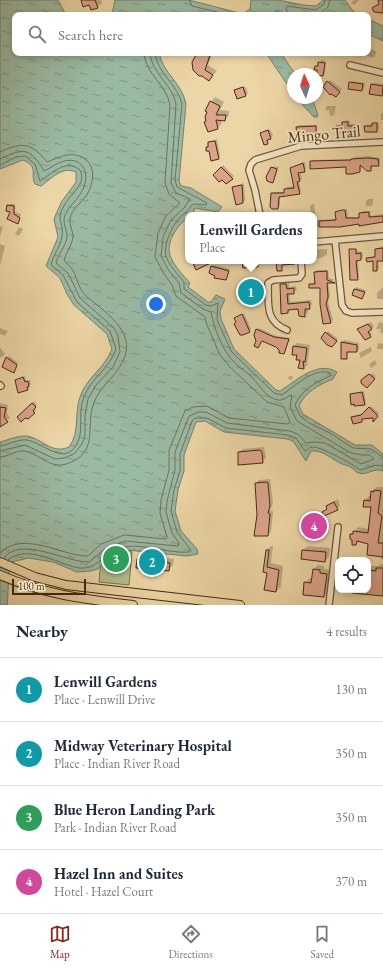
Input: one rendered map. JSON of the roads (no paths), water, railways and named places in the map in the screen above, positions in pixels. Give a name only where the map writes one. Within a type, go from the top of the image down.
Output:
[{"type":"main road","points":[[0,562],[41,579],[73,586],[186,602],[240,605]]},
{"type":"main road","points":[[0,575],[36,589],[67,596],[133,605]]},
{"type":"street","points":[[350,65],[383,72]]},
{"type":"street","name":"Mingo Trail","points":[[259,212],[255,190],[247,165],[256,160],[301,146],[383,142]]},
{"type":"street","points":[[317,242],[383,236]]},
{"type":"street","points":[[335,240],[342,304],[348,312]]},
{"type":"street","points":[[287,330],[277,325],[271,318],[268,283],[273,280],[299,278],[302,274],[301,264]]},
{"type":"street","points":[[348,312],[383,312]]},
{"type":"street","points":[[346,319],[348,312]]},
{"type":"street","points":[[329,605],[338,527]]},
{"type":"water","points":[[0,0],[58,0],[64,12],[12,12],[12,56],[160,56],[164,66],[181,90],[186,104],[179,181],[181,186],[191,188],[222,207],[218,212],[194,208],[194,212],[185,212],[185,220],[176,230],[170,242],[169,249],[173,262],[190,283],[188,287],[208,302],[211,302],[216,295],[225,299],[220,311],[221,319],[234,349],[276,390],[280,391],[300,377],[314,370],[322,368],[337,372],[333,379],[309,392],[299,406],[303,414],[355,445],[372,445],[383,454],[383,471],[377,470],[362,474],[358,473],[350,467],[341,464],[323,453],[315,451],[311,451],[306,461],[293,441],[287,439],[224,432],[205,421],[196,422],[184,455],[184,471],[178,490],[175,511],[181,531],[197,549],[198,554],[187,556],[127,550],[108,558],[98,569],[77,572],[53,562],[28,558],[12,562],[10,567],[7,605],[0,605],[0,442],[15,437],[25,436],[36,439],[56,449],[69,447],[75,436],[78,403],[83,390],[105,362],[112,349],[107,334],[74,305],[60,278],[46,266],[58,237],[54,219],[62,201],[76,182],[76,172],[66,171],[57,174],[41,186],[35,184],[33,168],[23,160],[0,169]]},
{"type":"water","points":[[115,0],[189,0],[235,12],[113,12]]},
{"type":"water","points":[[251,0],[278,0],[316,6],[323,0],[345,0],[355,12],[279,12],[246,12],[250,9]]},
{"type":"water","points":[[371,20],[383,26],[383,41],[371,35]]},
{"type":"water","points":[[268,56],[283,56],[291,68],[287,68],[287,84]]},
{"type":"water","points":[[302,104],[314,104],[318,115],[317,117],[314,117]]},
{"type":"place","name":"Lenwill Gardens","points":[[251,292]]},
{"type":"place","name":"Hazel Inn and Suites","points":[[314,526]]},
{"type":"place","name":"Blue Heron Landing Park","points":[[116,559]]},
{"type":"place","name":"Midway Veterinary Hospital","points":[[152,562]]}]
